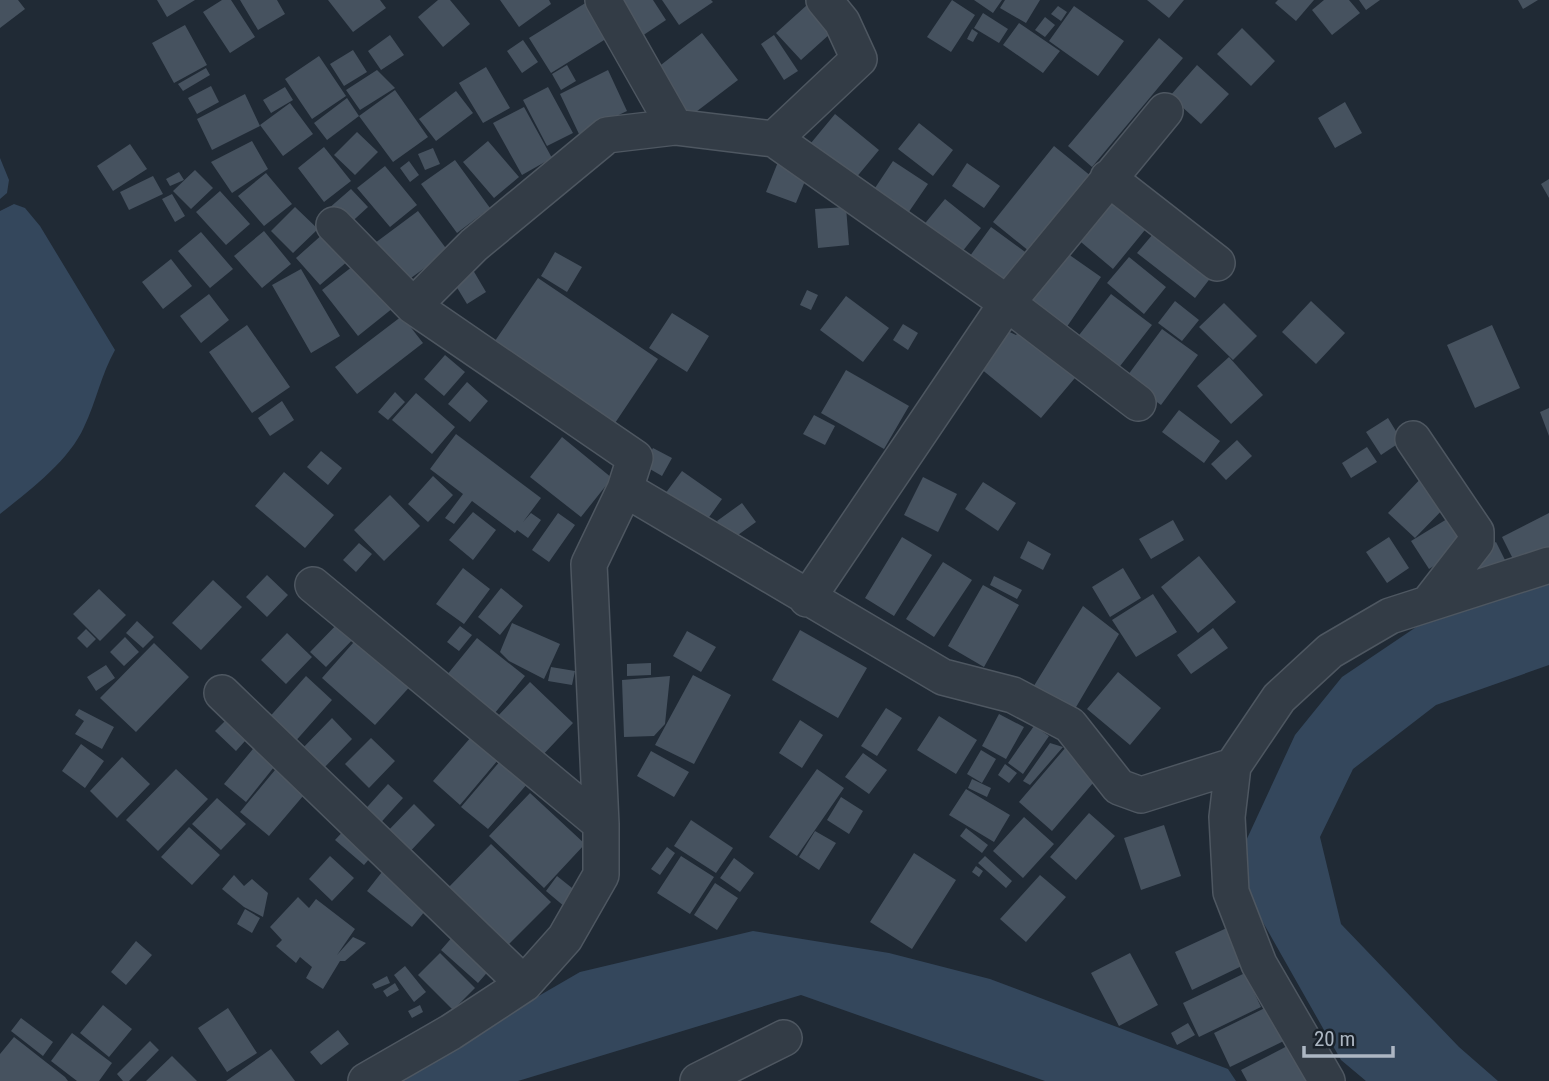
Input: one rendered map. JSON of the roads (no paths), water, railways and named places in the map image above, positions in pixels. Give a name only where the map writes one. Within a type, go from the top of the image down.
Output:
[{"type":"street","points":[[603,0],[675,127]]},
{"type":"street","points":[[774,139],[859,59],[842,22],[824,0]]},
{"type":"street","points":[[807,598],[1007,303],[1165,111]]},
{"type":"street","points":[[413,306],[474,245],[607,135],[675,127],[774,139],[1007,303],[1138,404]]},
{"type":"street","points":[[1108,178],[1217,262]]},
{"type":"street","points":[[334,225],[413,306],[635,458],[625,489],[589,564],[601,874],[565,938],[524,984],[451,1032],[366,1081]]},
{"type":"street","points":[[1413,439],[1476,532],[1476,541],[1431,600]]},
{"type":"street","points":[[625,489],[943,677],[1013,695],[1070,724],[1119,787],[1141,795],[1233,766]]},
{"type":"street","points":[[1327,1081],[1259,964],[1231,892],[1227,817],[1233,766],[1279,698],[1329,651],[1390,616],[1431,600],[1549,565]]},
{"type":"street","points":[[313,585],[601,824]]},
{"type":"street","points":[[222,693],[524,984]]},
{"type":"street","points":[[698,1081],[784,1038]]},
{"type":"water","points":[[0,158],[9,180],[7,193],[0,199]]},
{"type":"water","points":[[14,204],[25,208],[40,226],[115,350],[88,418],[69,452],[47,475],[0,514],[0,211]]},
{"type":"water","points":[[1549,579],[1549,665],[1436,705],[1353,769],[1320,837],[1341,924],[1459,1047],[1498,1081],[1366,1081],[1341,1060],[1248,896],[1245,843],[1295,735],[1342,677],[1437,613]]},
{"type":"water","points":[[753,931],[889,953],[990,979],[1228,1069],[1236,1081],[1045,1081],[801,995],[518,1081],[392,1081],[580,972]]}]
